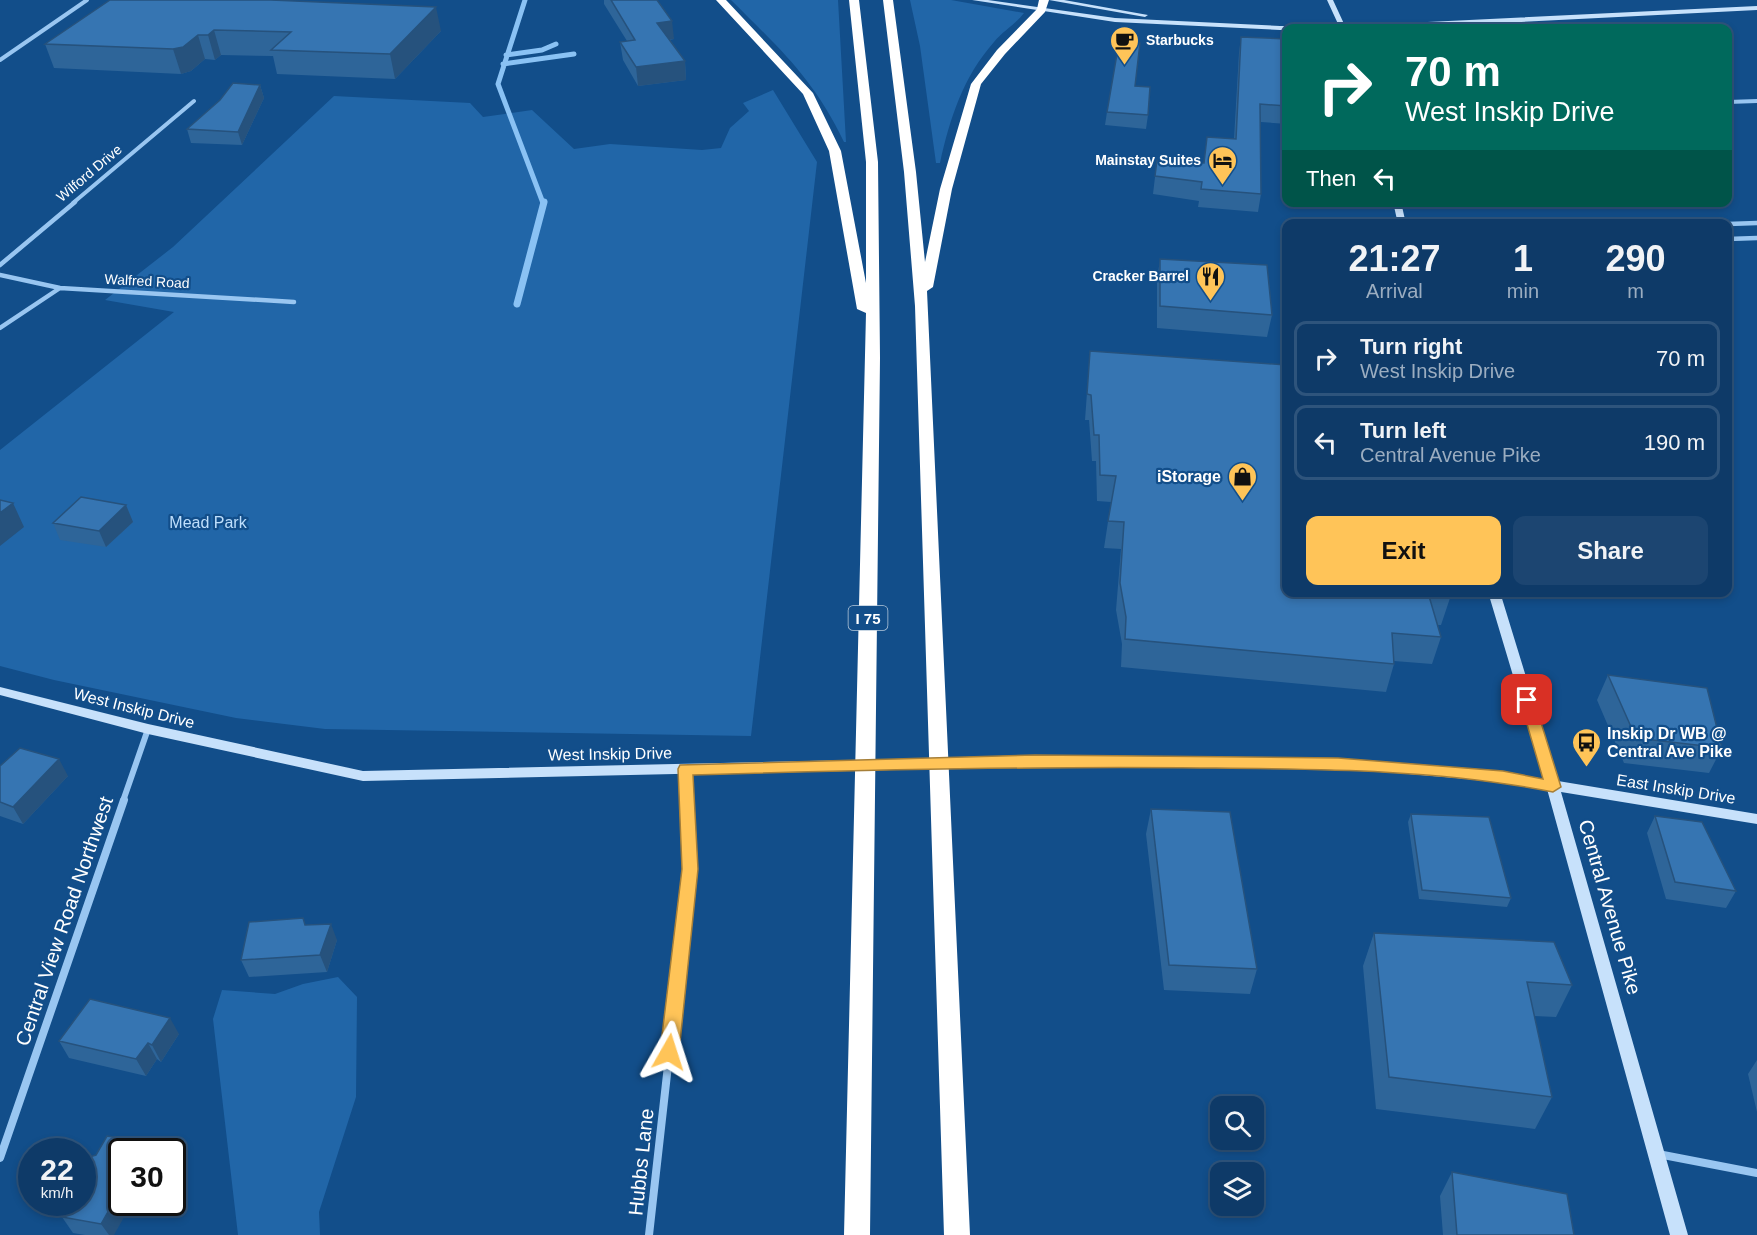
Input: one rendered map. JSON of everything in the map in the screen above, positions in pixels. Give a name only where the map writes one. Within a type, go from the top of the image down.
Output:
[{"type":"highway","points":[[721,0],[808,93],[836,151],[873,358]]},
{"type":"highway","name":"I 75","points":[[854,1],[872,162],[873,358],[857,1235]]},
{"type":"highway","points":[[889,3],[910,172],[922,306],[957,1235]]},
{"type":"highway","points":[[922,306],[946,189],[976,84],[1043,5]]},
{"type":"main road","points":[[975,0],[1043,5],[1115,20],[1282,26]]},
{"type":"main road","points":[[1052,0],[1193,24]]},
{"type":"main road","points":[[1330,0],[1341,24]]},
{"type":"main road","points":[[1426,24],[1757,8]]},
{"type":"main road","name":"Central Avenue Pike","points":[[1496,597],[1553,787],[1679,1235]]},
{"type":"main road","name":"West Inskip Drive","points":[[0,691],[148,729],[363,776],[1035,761],[1338,764],[1503,777],[1553,787]]},
{"type":"main road","name":"East Inskip Drive","points":[[1553,787],[1757,819]]},
{"type":"street","points":[[0,60],[87,0]]},
{"type":"street","name":"Wilford Drive","points":[[0,265],[194,100]]},
{"type":"street","points":[[1732,102],[1757,101]]},
{"type":"street","points":[[1732,224],[1757,223]]},
{"type":"street","points":[[1732,239],[1757,238]]},
{"type":"street","name":"Walfred Road","points":[[0,275],[60,288],[294,302]]},
{"type":"street","points":[[0,328],[60,288]]},
{"type":"street","name":"Central View Road Northwest","points":[[0,1158],[148,729]]},
{"type":"street","name":"Hubbs Lane","points":[[649,1235],[690,869],[685,769]]},
{"type":"street","points":[[1658,1154],[1757,1173]]},
{"type":"green space","points":[[731,0],[838,0],[846,142],[808,82]]},
{"type":"green space","points":[[910,0],[951,0],[1024,13],[1001,34],[974,69],[953,114],[940,163],[936,163],[920,46]]},
{"type":"green space","name":"Mead Park","points":[[773,90],[817,162],[751,736],[325,729],[236,718],[54,680],[0,666],[0,450],[174,312],[105,300],[173,247],[334,96],[470,103],[483,117],[532,110],[574,149],[610,144],[702,150],[721,148],[730,128],[749,111],[743,103]]},
{"type":"green space","points":[[338,977],[357,997],[356,1097],[319,1212],[320,1235],[238,1235],[213,1019],[222,990],[275,994],[303,984]]},
{"type":"building","points":[[110,0],[271,0],[436,7],[390,54],[271,50],[291,32],[214,30],[208,35],[198,35],[183,47],[173,49],[45,44]]},
{"type":"building","points":[[611,0],[657,0],[672,21],[657,23],[685,61],[636,67],[620,42],[635,40]]},
{"type":"building","points":[[1241,37],[1282,39],[1282,106],[1260,104],[1261,194],[1201,189],[1202,182],[1155,176],[1157,160],[1204,163],[1207,137],[1236,139]]},
{"type":"building","points":[[1119,42],[1140,43],[1135,86],[1150,87],[1148,115],[1107,112]]},
{"type":"building","points":[[233,83],[260,85],[238,132],[187,129],[220,100]]},
{"type":"building","points":[[1160,259],[1267,265],[1272,315],[1160,306]]},
{"type":"building","points":[[1090,351],[1282,365],[1282,597],[1429,597],[1441,637],[1392,633],[1394,664],[1125,639],[1126,617],[1120,583],[1124,522],[1108,521],[1116,476],[1100,475],[1099,435],[1094,435],[1091,395],[1087,394]]},
{"type":"building","points":[[81,497],[126,505],[99,531],[53,523]]},
{"type":"building","points":[[0,500],[13,503],[0,513]]},
{"type":"building","points":[[1608,675],[1707,688],[1722,748],[1636,738]]},
{"type":"building","points":[[20,748],[59,759],[13,807],[0,802],[0,766]]},
{"type":"building","points":[[1151,809],[1230,812],[1257,969],[1169,965]]},
{"type":"building","points":[[1411,814],[1489,817],[1511,898],[1422,890]]},
{"type":"building","points":[[1655,816],[1702,822],[1736,891],[1675,882]]},
{"type":"building","points":[[303,918],[305,925],[331,924],[320,955],[241,960],[249,922]]},
{"type":"building","points":[[1374,933],[1554,942],[1572,985],[1527,982],[1552,1097],[1389,1077]]},
{"type":"building","points":[[90,999],[170,1018],[152,1045],[148,1043],[136,1059],[59,1041]]},
{"type":"building","points":[[107,1136],[120,1138],[108,1138],[108,1212],[101,1224],[62,1217],[96,1216],[96,1155]]},
{"type":"building","points":[[1452,1172],[1567,1194],[1574,1235],[1457,1235]]},
{"type":"waterway","points":[[507,55],[525,0]]},
{"type":"waterway","points":[[507,55],[542,50],[556,44]]},
{"type":"waterway","points":[[504,64],[574,54]]},
{"type":"waterway","points":[[504,64],[507,55]]},
{"type":"waterway","points":[[504,64],[498,84],[543,203]]},
{"type":"waterway","points":[[517,304],[544,202]]},
{"type":"place","name":"Starbucks","points":[[1125,66]]},
{"type":"place","name":"Mainstay Suites","points":[[1222,186]]},
{"type":"place","name":"Cracker Barrel","points":[[1210,302]]},
{"type":"place","name":"iStorage","points":[[1242,502]]},
{"type":"place","name":"Inskip Dr WB @ Central Ave Pike","points":[[1586,768]]},
{"type":"route","points":[[669,1052],[690,869],[685,769],[1035,761],[1338,764],[1503,777],[1553,787],[1527,700]]}]
